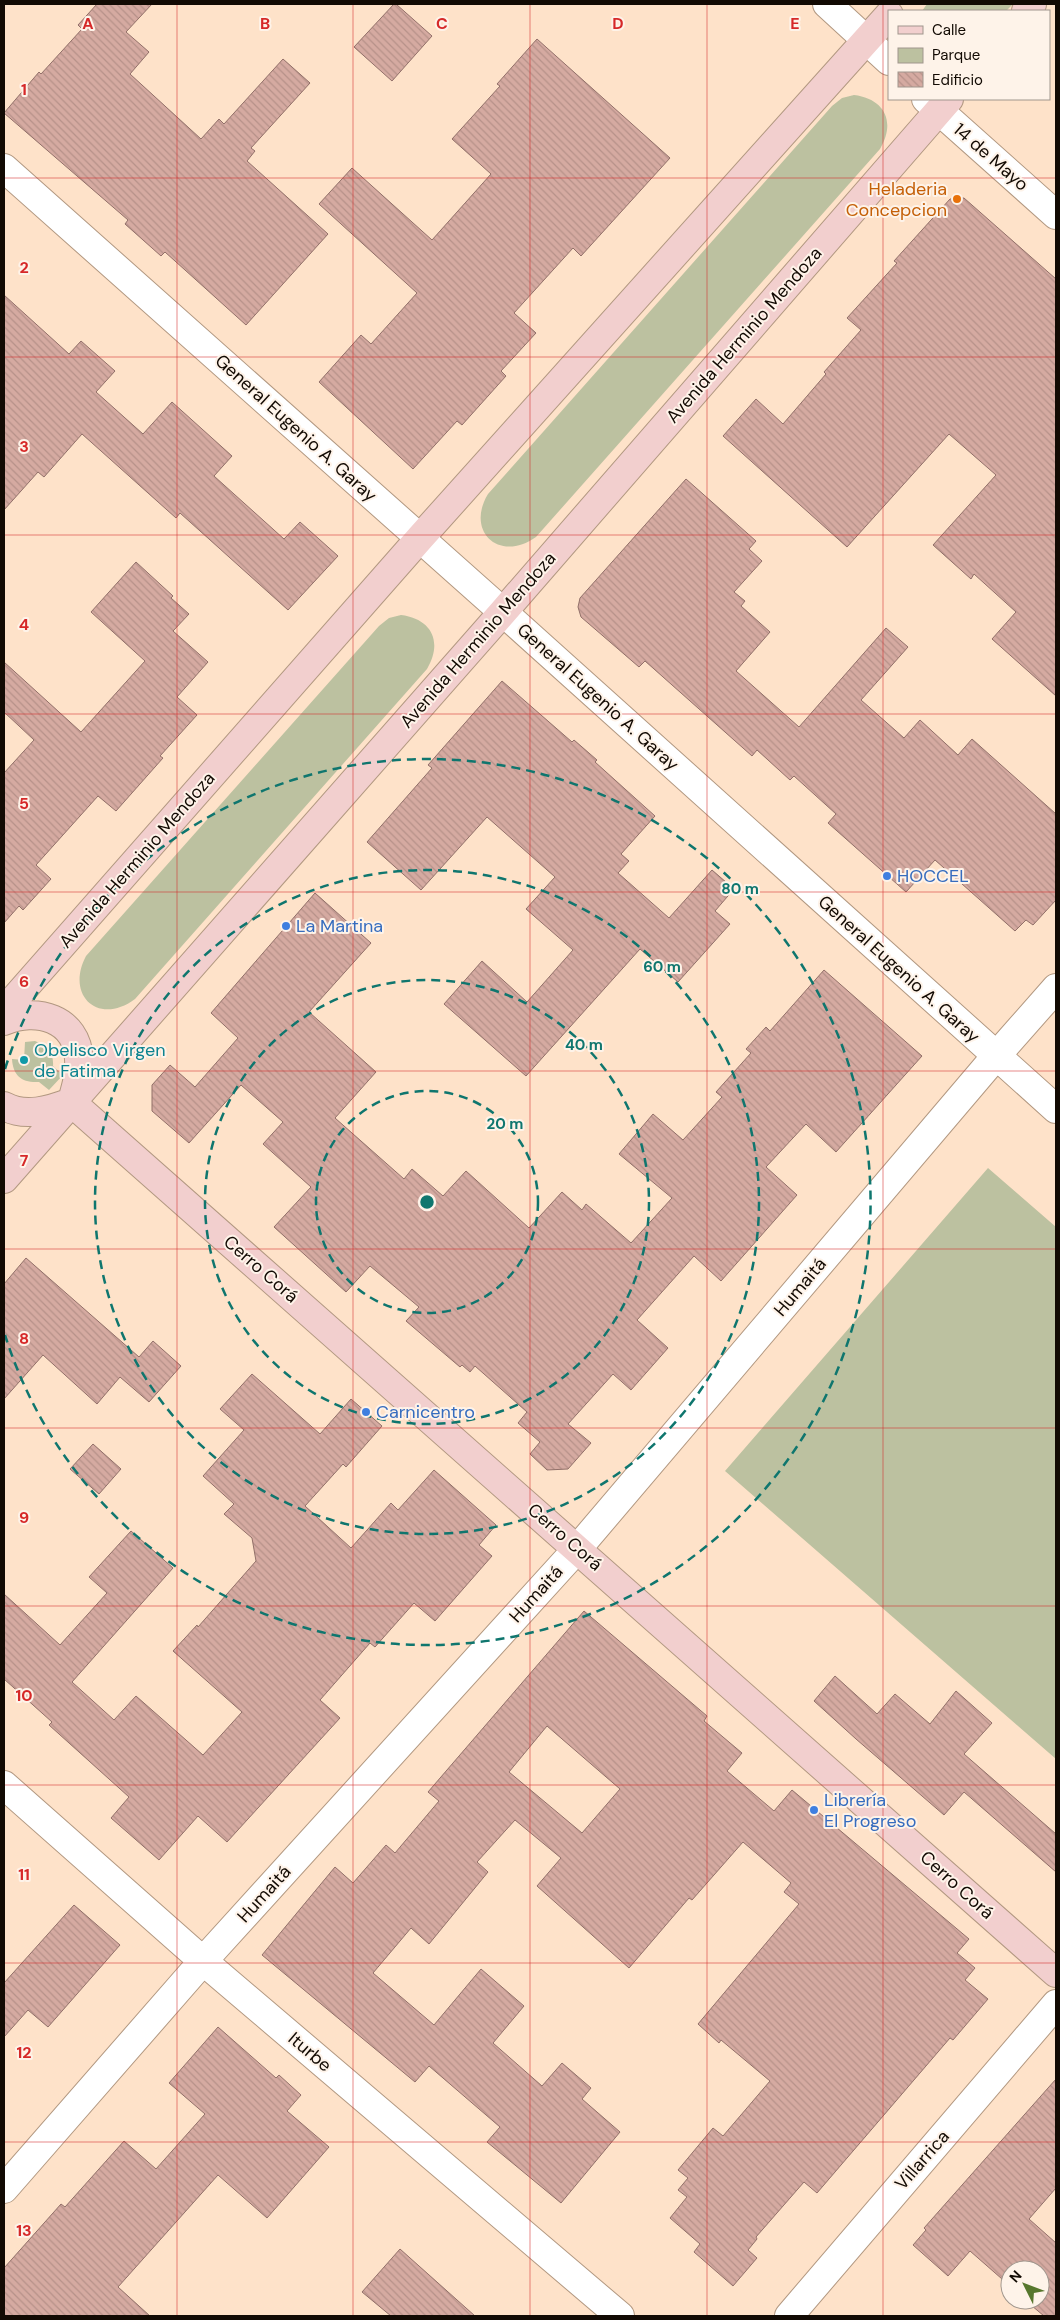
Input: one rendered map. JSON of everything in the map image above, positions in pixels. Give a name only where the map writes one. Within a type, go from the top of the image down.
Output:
[{"type":"street","points":[[827,4],[888,60]]},
{"type":"street","name":"Avenida Herminio Mendoza","points":[[4,1011],[420,538],[888,16]]},
{"type":"street","name":"Avenida Herminio Mendoza","points":[[4,1179],[503,612],[938,103]]},
{"type":"street","name":"14 de Mayo","points":[[938,103],[1056,215]]},
{"type":"street","name":"General Eugenio A. Garay","points":[[4,168],[503,612],[1056,1109]]},
{"type":"street","name":"Humaitá","points":[[4,2189],[203,1961],[578,1548],[1056,988]]},
{"type":"street","points":[[4,1021],[24,1014],[46,1015],[64,1026],[74,1040],[79,1057],[79,1079],[71,1102],[33,1113],[10,1110],[4,1106]]},
{"type":"street","name":"Cerro Corá","points":[[71,1102],[578,1548],[1056,1973]]},
{"type":"street","name":"Iturbe","points":[[4,1785],[203,1961],[620,2316]]},
{"type":"street","name":"Villarrica","points":[[788,2316],[1056,2004]]},
{"type":"green space","points":[[927,4],[1013,4],[1007,10],[923,10]]},
{"type":"green space","points":[[854,95],[873,101],[885,113],[887,130],[880,149],[536,537],[523,544],[510,547],[499,545],[490,540],[484,531],[481,520],[482,508],[488,494],[832,106],[842,98]]},
{"type":"green space","points":[[401,615],[420,621],[432,633],[434,650],[427,669],[135,999],[122,1007],[109,1009],[98,1008],[89,1003],[83,994],[80,983],[81,970],[86,956],[379,626],[389,618]]},
{"type":"green space","points":[[35,1041],[49,1050],[53,1066],[63,1075],[49,1090],[39,1082],[23,1080],[14,1070],[12,1059],[24,1060],[25,1042]]},
{"type":"green space","points":[[988,1168],[1056,1227],[1056,1759],[725,1471]]},
{"type":"building","points":[[97,4],[152,4],[126,32],[149,52],[130,74],[201,139],[219,119],[224,124],[283,59],[310,83],[251,148],[255,151],[247,161],[328,234],[246,325],[165,252],[161,256],[125,224],[128,220],[4,113],[39,72],[41,74],[82,29],[78,25]]},
{"type":"building","points":[[394,4],[432,36],[392,81],[354,47]]},
{"type":"building","points":[[537,39],[670,158],[581,256],[573,248],[514,313],[536,333],[501,371],[506,376],[462,425],[457,421],[413,469],[319,382],[361,335],[371,344],[417,293],[319,204],[352,168],[432,240],[491,174],[452,139],[500,86],[497,84]]},
{"type":"building","points":[[964,198],[1056,279],[1056,696],[992,639],[1016,612],[974,574],[971,579],[933,545],[996,475],[949,434],[847,547],[723,436],[756,399],[783,424],[826,374],[824,372],[861,330],[847,318],[897,263],[894,261],[950,199]]},
{"type":"building","points":[[4,295],[69,354],[81,341],[115,371],[96,392],[143,434],[172,402],[232,456],[214,476],[284,539],[300,522],[338,556],[288,610],[180,513],[176,518],[82,434],[44,477],[38,472],[4,510]]},
{"type":"building","points":[[686,479],[756,541],[749,549],[762,561],[734,592],[745,601],[741,606],[770,632],[736,671],[799,727],[886,628],[908,647],[861,700],[904,738],[920,720],[958,755],[972,739],[1056,814],[1056,900],[1033,925],[1026,920],[1015,931],[935,860],[906,892],[828,823],[836,814],[794,776],[790,780],[757,750],[752,756],[645,661],[639,667],[581,617],[578,607],[580,598]]},
{"type":"building","points":[[136,562],[173,596],[171,598],[189,614],[173,631],[208,662],[177,697],[197,715],[160,756],[163,758],[116,811],[98,796],[36,865],[51,879],[23,910],[19,906],[4,923],[4,773],[34,740],[4,712],[4,662],[81,732],[145,661],[91,612]]},
{"type":"building","points":[[502,681],[572,742],[574,740],[597,760],[595,762],[655,816],[621,854],[629,861],[618,873],[669,918],[712,870],[734,889],[715,911],[730,924],[678,982],[640,949],[526,1076],[444,1004],[482,961],[527,1002],[573,950],[526,909],[555,877],[487,817],[421,890],[367,842],[432,768],[428,765]]},
{"type":"building","points":[[315,893],[371,943],[309,1012],[376,1072],[335,1118],[404,1179],[412,1169],[443,1196],[466,1171],[529,1228],[562,1192],[582,1210],[586,1204],[631,1243],[672,1198],[619,1154],[653,1114],[683,1140],[722,1097],[716,1092],[751,1053],[746,1049],[766,1027],[770,1031],[824,970],[922,1056],[836,1152],[806,1124],[766,1167],[797,1195],[721,1281],[694,1256],[637,1320],[668,1348],[631,1390],[613,1374],[568,1424],[591,1443],[568,1469],[547,1470],[530,1454],[540,1442],[518,1423],[527,1412],[475,1366],[470,1372],[462,1365],[460,1367],[406,1321],[419,1307],[370,1266],[346,1292],[274,1227],[311,1187],[263,1144],[283,1122],[241,1085],[189,1143],[152,1111],[152,1085],[170,1065],[195,1087],[238,1038],[211,1013]]},
{"type":"building","points":[[26,1258],[139,1357],[153,1341],[181,1366],[149,1402],[120,1377],[97,1404],[43,1355],[4,1399],[4,1284]]},
{"type":"building","points":[[252,1374],[320,1434],[351,1399],[382,1426],[346,1467],[343,1464],[305,1506],[351,1548],[391,1503],[398,1510],[434,1470],[496,1525],[479,1545],[492,1556],[435,1621],[414,1603],[375,1647],[370,1643],[320,1700],[340,1718],[227,1842],[198,1816],[159,1860],[111,1818],[129,1797],[49,1725],[52,1722],[4,1679],[4,1594],[60,1645],[107,1593],[89,1577],[131,1531],[173,1568],[72,1682],[114,1720],[136,1696],[203,1755],[242,1712],[173,1651],[197,1625],[198,1627],[256,1561],[252,1538],[224,1514],[234,1504],[203,1476],[244,1430],[220,1409]]},
{"type":"building","points":[[93,1444],[121,1469],[99,1494],[70,1469]]},
{"type":"building","points":[[584,1611],[707,1716],[704,1721],[742,1753],[727,1771],[774,1811],[792,1790],[969,1939],[957,1953],[975,1968],[965,1980],[988,1999],[953,2040],[950,2038],[817,2193],[804,2182],[756,2237],[757,2239],[748,2250],[757,2258],[733,2286],[694,2252],[700,2244],[670,2218],[687,2197],[678,2190],[688,2178],[678,2170],[713,2128],[723,2136],[770,2081],[721,2040],[719,2043],[698,2024],[799,1904],[784,1892],[791,1883],[743,1842],[692,1900],[689,1898],[629,1968],[537,1886],[561,1858],[515,1820],[477,1862],[488,1872],[429,1944],[411,1928],[373,1973],[434,2025],[481,1969],[524,2006],[493,2043],[542,2086],[562,2063],[591,2088],[582,2099],[620,2132],[561,2203],[487,2142],[500,2127],[429,2066],[415,2082],[262,1955],[335,1867],[353,1883],[386,1845],[395,1853],[439,1801],[428,1792]],"holes":[[[547,1726],[620,1789],[582,1833],[509,1772]]]},
{"type":"building","points":[[835,1676],[877,1714],[895,1694],[930,1724],[956,1691],[992,1723],[964,1754],[1056,1834],[1056,1872],[964,1792],[944,1815],[856,1739],[814,1701]]},
{"type":"building","points":[[74,1905],[120,1945],[48,2027],[28,2010],[4,2037],[4,1983]]},
{"type":"building","points":[[218,2027],[276,2078],[279,2075],[301,2095],[287,2111],[329,2147],[267,2218],[218,2175],[118,2287],[150,2316],[4,2316],[4,2268],[61,2204],[65,2207],[124,2141],[156,2169],[205,2114],[169,2083]]},
{"type":"building","points":[[1056,2079],[1056,2188],[1029,2219],[1056,2243],[1056,2316],[1044,2316],[1037,2310],[1050,2310],[1050,2260],[1000,2260],[1000,2277],[970,2251],[948,2276],[913,2245],[926,2230],[924,2228]]},
{"type":"building","points":[[400,2249],[475,2316],[391,2316],[362,2292]]},
{"type":"place","name":"Heladeria Concepcion","points":[[957,199]]},
{"type":"place","name":"HOCCEL","points":[[887,876]]},
{"type":"place","name":"La Martina","points":[[286,926]]},
{"type":"place","name":"Obelisco Virgen de Fatima","points":[[24,1060]]},
{"type":"place","name":"Carnicentro","points":[[366,1412]]},
{"type":"place","name":"Librería El Progreso","points":[[814,1810]]}]
